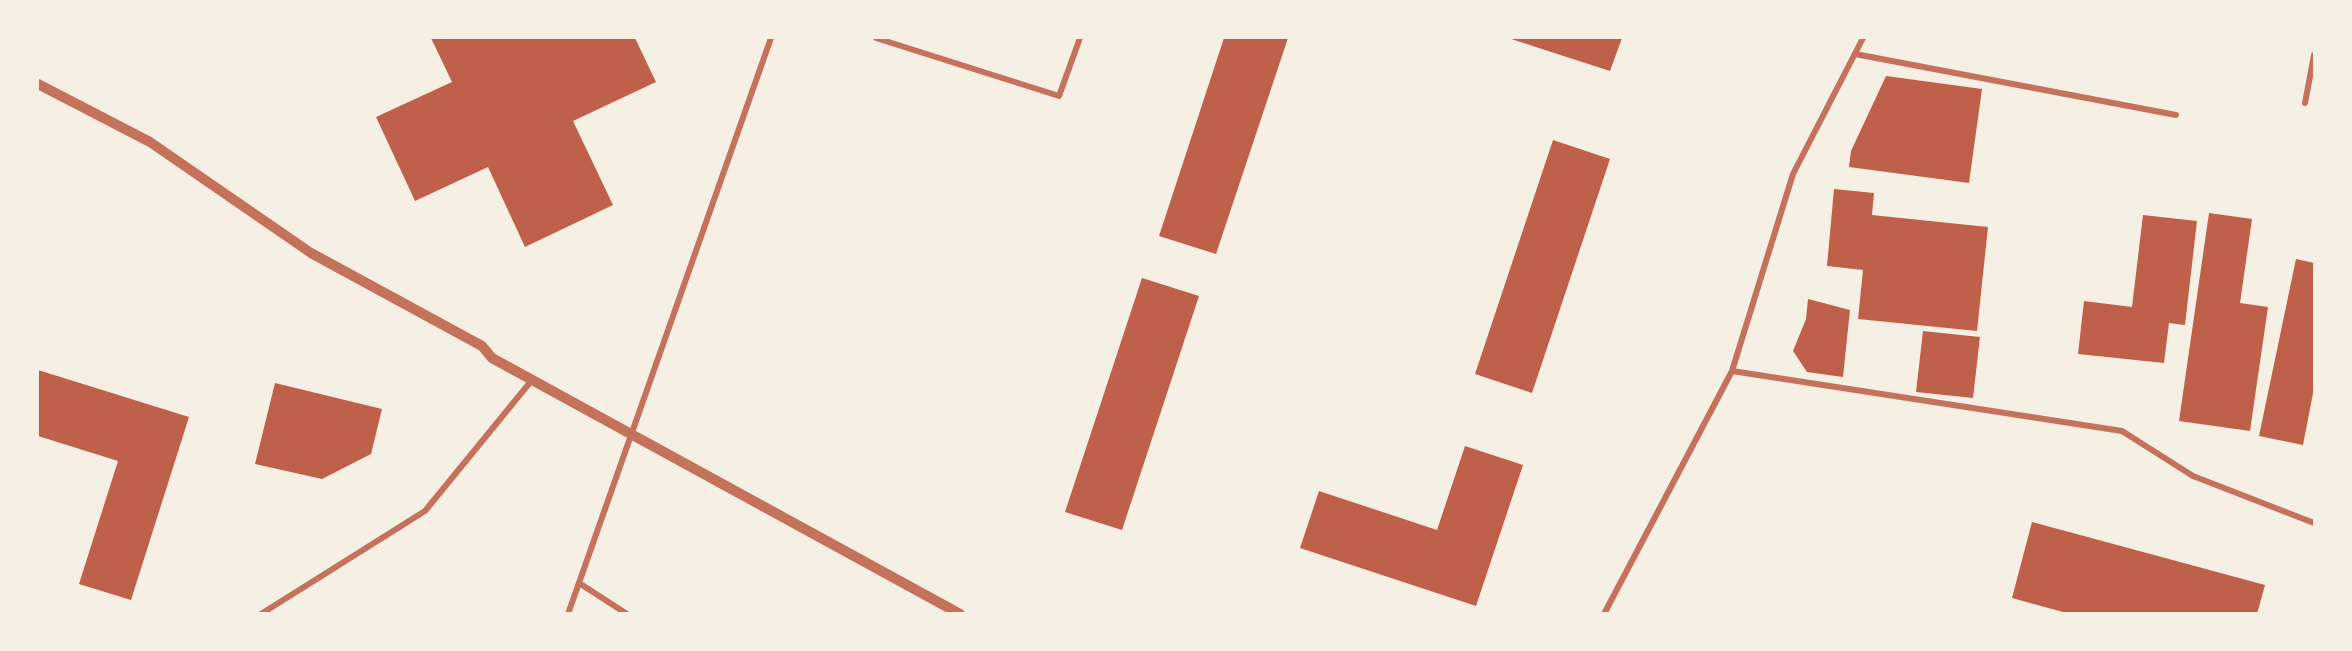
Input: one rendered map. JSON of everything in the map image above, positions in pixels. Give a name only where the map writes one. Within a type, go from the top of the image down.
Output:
[{"type":"street","points":[[568,614],[771,38]]},
{"type":"street","points":[[876,38],[1059,96],[1080,38]]},
{"type":"street","points":[[1604,614],[1732,371],[1793,174],[1863,38]]},
{"type":"street","points":[[1855,54],[2176,115]]},
{"type":"street","points":[[2305,103],[2314,55]]},
{"type":"street","points":[[38,84],[150,142],[311,253],[482,346],[492,358],[960,614]]},
{"type":"street","points":[[1732,371],[2122,431],[2193,476],[2314,523]]},
{"type":"street","points":[[261,614],[425,511],[532,380]]},
{"type":"street","points":[[579,583],[627,614]]},
{"type":"building","points":[[431,38],[635,38],[656,82],[573,121],[613,205],[525,247],[488,167],[415,201],[376,117],[452,82]]},
{"type":"building","points":[[1224,38],[1288,38],[1216,254],[1159,236]]},
{"type":"building","points":[[1508,38],[1622,38],[1610,71]]},
{"type":"building","points":[[1886,76],[1982,89],[1969,183],[1849,167],[1851,151]]},
{"type":"building","points":[[1553,140],[1610,159],[1532,393],[1475,374]]},
{"type":"building","points":[[1834,189],[1874,193],[1872,215],[1988,227],[1977,331],[1858,319],[1863,270],[1827,266]]},
{"type":"building","points":[[2209,213],[2252,219],[2240,303],[2268,307],[2250,431],[2179,421]]},
{"type":"building","points":[[2143,215],[2197,221],[2185,325],[2169,323],[2164,363],[2078,354],[2084,301],[2132,307]]},
{"type":"building","points":[[2296,259],[2314,263],[2314,388],[2303,445],[2259,436]]},
{"type":"building","points":[[1142,278],[1199,296],[1122,530],[1065,512]]},
{"type":"building","points":[[1808,299],[1850,310],[1843,377],[1807,372],[1793,351],[1806,319]]},
{"type":"building","points":[[1923,331],[1980,337],[1973,398],[1916,392]]},
{"type":"building","points":[[38,370],[189,417],[131,600],[79,584],[118,461],[38,436]]},
{"type":"building","points":[[275,383],[382,409],[371,454],[322,479],[255,464]]},
{"type":"building","points":[[1465,446],[1523,465],[1476,606],[1300,548],[1319,491],[1437,530]]},
{"type":"building","points":[[2032,522],[2265,585],[2257,614],[2070,614],[2012,598]]}]
